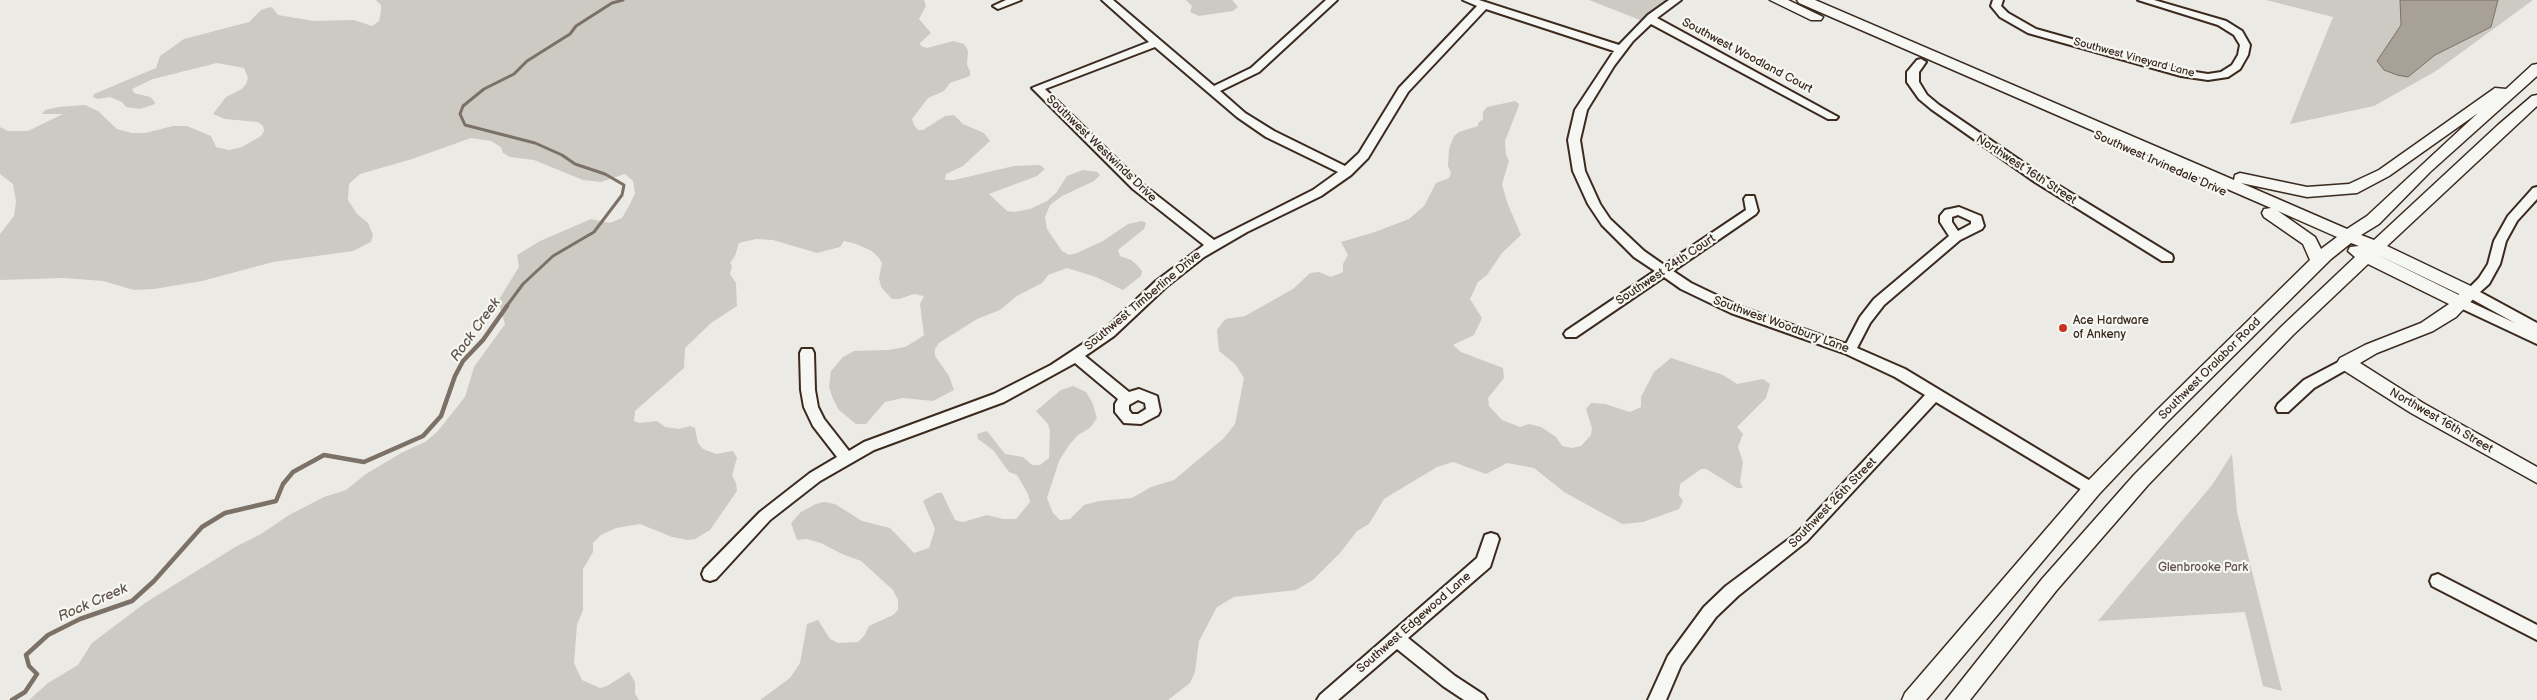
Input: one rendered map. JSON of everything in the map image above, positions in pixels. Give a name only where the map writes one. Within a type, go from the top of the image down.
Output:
[{"type":"main road","name":"Southwest Irvinedale Drive","points":[[1778,0],[1920,62],[2000,93],[2270,213],[2344,240]]},
{"type":"main road","name":"Southwest Irvinedale Drive","points":[[1804,0],[2102,127],[2344,240],[2442,279],[2466,298]]},
{"type":"main road","points":[[2102,127],[2247,181],[2307,192],[2336,191],[2364,185],[2384,173],[2478,104],[2537,68]]},
{"type":"main road","name":"Southwest Oralabor Road","points":[[1913,700],[2092,489],[2220,358],[2319,261],[2344,240],[2373,220],[2425,169],[2537,68]]},
{"type":"main road","points":[[1957,700],[2048,585],[2141,480],[2244,373],[2370,251],[2537,99]]},
{"type":"main road","points":[[2270,213],[2308,240],[2319,261]]},
{"type":"main road","points":[[2406,220],[2399,234],[2402,246],[2416,261],[2442,279]]},
{"type":"main road","name":"Southwest Irvinedale Drive","points":[[2370,251],[2466,298]]},
{"type":"main road","points":[[2346,363],[2371,350],[2427,327],[2450,313],[2466,298]]},
{"type":"main road","name":"Northwest 16th Street","points":[[2346,363],[2417,408],[2537,476]]},
{"type":"street","points":[[998,6],[1016,0]]},
{"type":"street","points":[[1107,0],[1241,116],[1270,134],[1347,172]]},
{"type":"street","points":[[1212,91],[1255,70],[1332,0]]},
{"type":"street","points":[[1468,0],[1620,49]]},
{"type":"street","name":"Southwest Woodbury Lane","points":[[1676,0],[1650,19],[1620,49],[1581,110],[1576,126],[1575,155],[1584,187],[1606,222],[1639,254],[1664,273],[1711,299],[1736,310],[1849,350],[1900,373],[2092,489]]},
{"type":"street","name":"Southwest Vineyard Lane","points":[[1998,0],[1996,6],[2004,15],[2032,31],[2181,73],[2208,77],[2224,75],[2236,67],[2243,55],[2245,45],[2238,33],[2222,23],[2143,0]]},
{"type":"street","name":"Southwest Timberline Drive","points":[[710,574],[765,516],[789,496],[846,458],[899,434],[999,398],[1076,356],[1124,320],[1178,269],[1212,245],[1317,193],[1347,172],[1374,141],[1403,90],[1483,6]]},
{"type":"street","name":"Southwest Woodland Court","points":[[1650,19],[1832,117]]},
{"type":"street","name":"Southwest Westwinds Drive","points":[[1156,43],[1038,88],[1137,186],[1212,245]]},
{"type":"street","name":"Northwest 16th Street","points":[[1920,62],[1913,72],[1913,82],[1923,97],[1934,106],[2039,179],[2168,258]]},
{"type":"street","points":[[2466,298],[2484,281],[2494,264],[2500,241],[2512,219],[2537,190]]},
{"type":"street","name":"Southwest 24th Court","points":[[1571,334],[1664,273],[1752,211],[1750,199]]},
{"type":"street","points":[[1849,350],[1865,320],[1880,302],[1956,237]]},
{"type":"street","name":"Southwest Irvinedale Drive","points":[[2466,298],[2537,329]]},
{"type":"street","name":"Southwest Irvinedale Drive","points":[[2466,298],[2537,339]]},
{"type":"street","points":[[807,353],[808,390],[811,407],[818,422],[846,458]]},
{"type":"street","points":[[1076,356],[1127,398]]},
{"type":"street","points":[[2283,408],[2309,384],[2346,363]]},
{"type":"street","name":"Southwest 26th Street","points":[[1657,700],[1674,661],[1691,635],[1710,612],[1732,591],[1802,537],[1935,394]]},
{"type":"street","name":"Southwest Edgewood Lane","points":[[1326,700],[1484,562],[1491,539]]},
{"type":"street","points":[[2438,581],[2537,633]]},
{"type":"street","points":[[1397,639],[1449,681],[1478,700]]},
{"type":"green space","points":[[376,0],[924,0],[926,6],[919,19],[931,33],[920,43],[921,46],[927,48],[953,41],[964,44],[968,51],[967,65],[970,76],[950,83],[944,91],[928,98],[912,119],[914,125],[918,130],[923,130],[945,116],[954,115],[963,124],[984,133],[990,141],[963,166],[946,174],[945,180],[954,180],[1014,166],[1040,165],[1045,169],[1037,176],[989,194],[1007,211],[1014,212],[1030,209],[1047,201],[1056,193],[1067,176],[1083,170],[1097,172],[1100,175],[1094,181],[1062,196],[1050,205],[1045,217],[1047,229],[1062,251],[1069,255],[1103,241],[1128,224],[1142,221],[1146,223],[1144,229],[1118,250],[1120,256],[1131,260],[1137,265],[1142,271],[1141,276],[1123,290],[1096,277],[1067,268],[1048,275],[1042,283],[1017,296],[1000,310],[977,319],[939,343],[935,349],[935,356],[949,376],[954,390],[933,401],[903,398],[885,402],[866,424],[856,424],[839,410],[833,399],[829,387],[831,371],[843,357],[854,351],[888,350],[905,347],[924,335],[920,304],[924,296],[914,294],[899,299],[892,299],[881,287],[879,278],[882,263],[879,258],[872,251],[856,244],[844,241],[840,247],[817,253],[773,240],[756,239],[739,243],[735,256],[730,263],[732,266],[730,274],[736,283],[737,306],[711,323],[685,348],[684,368],[635,411],[634,421],[639,423],[657,421],[665,427],[679,429],[690,426],[695,428],[698,443],[703,449],[716,454],[733,451],[737,458],[732,475],[737,491],[710,530],[695,539],[688,540],[672,537],[640,524],[616,528],[601,535],[593,543],[593,552],[583,569],[583,610],[577,625],[574,663],[582,680],[600,688],[607,686],[629,672],[635,682],[635,694],[639,700],[29,700],[48,683],[78,665],[92,643],[145,603],[237,546],[261,534],[289,515],[324,497],[346,490],[366,474],[401,453],[425,442],[437,432],[465,397],[474,367],[505,324],[498,301],[519,267],[517,255],[540,241],[591,219],[610,223],[622,218],[630,204],[635,193],[633,181],[625,174],[601,182],[583,180],[534,160],[510,157],[503,153],[501,147],[491,141],[471,138],[412,159],[360,174],[349,184],[348,200],[357,214],[368,223],[373,235],[371,242],[353,251],[273,262],[202,281],[154,289],[134,290],[103,281],[64,278],[0,280],[0,234],[14,216],[16,201],[13,184],[0,174],[0,127],[8,131],[28,131],[63,114],[42,114],[45,110],[85,105],[98,111],[117,129],[132,133],[145,133],[173,126],[187,126],[211,136],[216,147],[229,150],[242,147],[261,136],[264,131],[263,126],[258,122],[225,119],[213,114],[226,97],[242,89],[246,84],[248,78],[244,68],[217,63],[153,79],[132,89],[134,93],[150,97],[154,101],[155,104],[140,109],[126,107],[122,102],[110,97],[98,99],[93,97],[94,94],[156,68],[160,56],[184,39],[249,22],[261,10],[267,8],[272,7],[278,15],[314,21],[354,20],[372,26],[379,21],[381,11],[381,5]]},
{"type":"green space","points":[[1186,0],[1232,0],[1238,7],[1233,11],[1199,16],[1190,12],[1192,6]]},
{"type":"green space","points":[[1589,0],[1667,0],[1640,20]]},
{"type":"green space","points":[[2266,0],[2533,0],[2436,71],[2374,106],[2290,124],[2333,17]]},
{"type":"green space","points":[[1515,101],[1519,104],[1505,141],[1506,154],[1509,161],[1502,184],[1507,202],[1521,235],[1502,253],[1487,275],[1478,282],[1470,299],[1482,318],[1474,335],[1453,345],[1461,352],[1503,368],[1504,378],[1488,398],[1489,406],[1502,420],[1520,427],[1529,424],[1541,427],[1556,437],[1562,446],[1572,448],[1581,446],[1591,435],[1592,428],[1586,409],[1591,403],[1605,404],[1630,412],[1641,407],[1641,397],[1654,372],[1671,358],[1723,375],[1737,384],[1763,379],[1770,384],[1766,398],[1737,427],[1743,434],[1738,447],[1743,462],[1740,482],[1743,488],[1737,488],[1706,469],[1701,469],[1680,484],[1679,495],[1683,501],[1679,509],[1643,522],[1622,524],[1564,492],[1534,468],[1507,463],[1486,474],[1453,462],[1437,467],[1384,499],[1369,524],[1357,531],[1340,553],[1313,580],[1296,590],[1234,597],[1217,607],[1199,641],[1195,672],[1190,683],[1168,700],[760,700],[790,678],[800,663],[807,624],[818,620],[830,639],[838,643],[858,642],[864,636],[869,626],[893,615],[898,610],[898,600],[893,590],[861,561],[821,543],[807,539],[797,540],[791,523],[801,512],[824,502],[835,504],[862,521],[890,528],[914,553],[929,548],[935,529],[923,501],[937,493],[942,493],[955,520],[963,522],[987,515],[1003,519],[1016,519],[1030,502],[1028,494],[1017,475],[1009,472],[993,450],[978,439],[977,434],[987,431],[1005,454],[1023,457],[1032,465],[1040,465],[1049,458],[1050,431],[1048,424],[1036,411],[1061,390],[1073,386],[1086,392],[1092,402],[1097,418],[1090,428],[1078,435],[1069,445],[1059,461],[1047,498],[1053,513],[1060,520],[1070,519],[1084,505],[1099,501],[1132,498],[1151,487],[1174,480],[1224,438],[1235,424],[1244,378],[1235,364],[1219,351],[1217,330],[1222,323],[1226,319],[1245,316],[1293,289],[1310,273],[1319,272],[1331,277],[1343,272],[1343,264],[1348,255],[1341,242],[1409,219],[1424,206],[1436,183],[1449,178],[1451,173],[1448,166],[1449,149],[1454,136],[1459,132],[1478,126],[1478,123],[1483,119],[1483,112],[1487,107]]},
{"type":"green space","name":"Glenbrooke Park","points":[[2232,454],[2237,512],[2282,691],[2263,686],[2245,612],[2098,621],[2212,485]]},
{"type":"shaded area","points":[[2400,0],[2498,0],[2491,27],[2435,55],[2408,77],[2384,70],[2377,61],[2401,25]]},
{"type":"waterway","name":"Rock Creek","points":[[506,307],[523,284],[553,256],[594,232],[622,195],[624,185],[605,174],[575,164],[562,155],[535,143],[465,125],[460,114],[463,106],[484,89],[514,74],[527,61],[570,34],[576,26],[612,3],[623,0]]},
{"type":"waterway","name":"Rock Creek","points":[[12,700],[25,692],[37,674],[29,666],[26,655],[48,635],[80,619],[132,601],[154,581],[202,527],[225,513],[276,501],[283,484],[293,472],[324,455],[364,462],[423,436],[441,416],[455,376],[463,361],[483,340],[507,306]]},
{"type":"place","name":"Ace Hardware of Ankeny","points":[[2063,328]]}]
